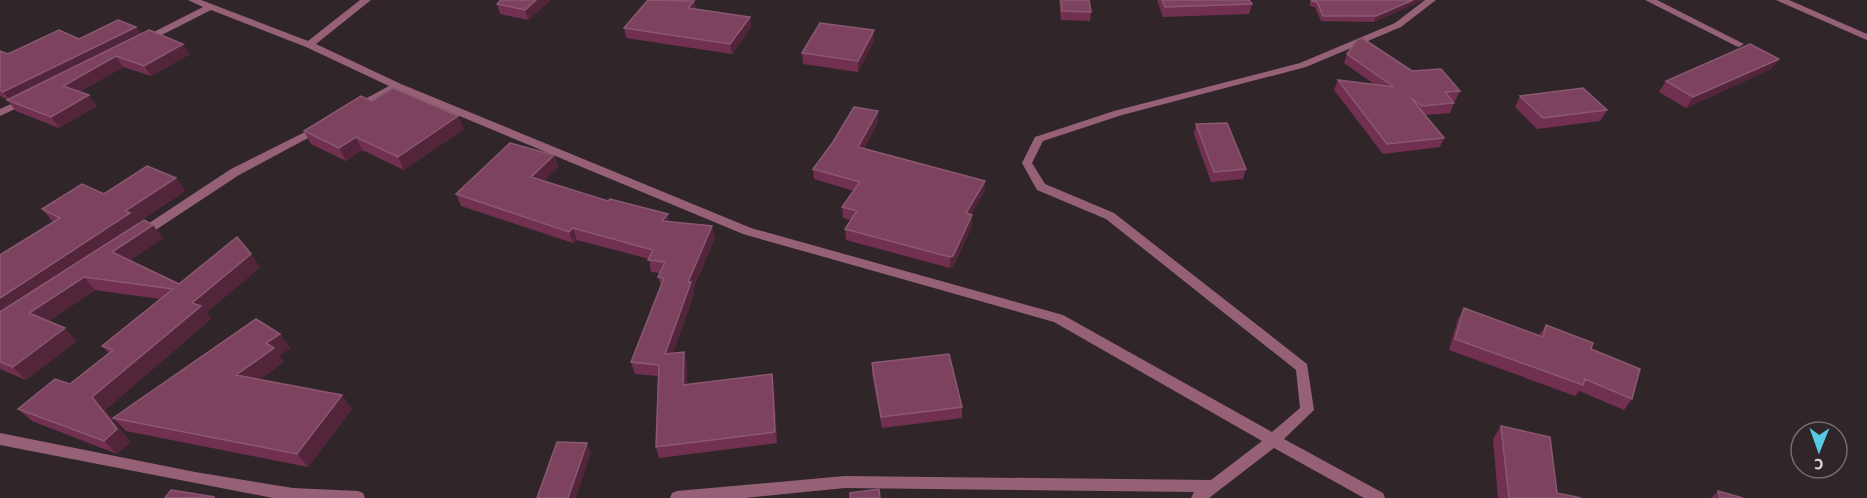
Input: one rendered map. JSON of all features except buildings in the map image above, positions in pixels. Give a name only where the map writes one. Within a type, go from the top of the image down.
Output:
[{"type":"street","points":[[193,0],[309,45],[398,86],[747,231],[1058,318],[1378,498]]},
{"type":"street","points":[[309,45],[366,0]]},
{"type":"street","points":[[1197,498],[1273,440],[1307,410],[1302,368],[1110,216],[1041,187],[1027,163],[1039,139],[1118,113],[1303,65],[1398,25],[1431,0]]},
{"type":"street","points":[[1650,0],[1739,44]]},
{"type":"street","points":[[1781,0],[1867,38]]},
{"type":"street","points":[[135,45],[210,7]]},
{"type":"street","points":[[347,113],[398,86]]},
{"type":"street","points":[[0,113],[39,93]]},
{"type":"street","points":[[128,243],[236,172],[327,124]]},
{"type":"street","points":[[4,443],[293,495],[358,498]]},
{"type":"street","points":[[677,498],[845,482],[1210,486]]}]
